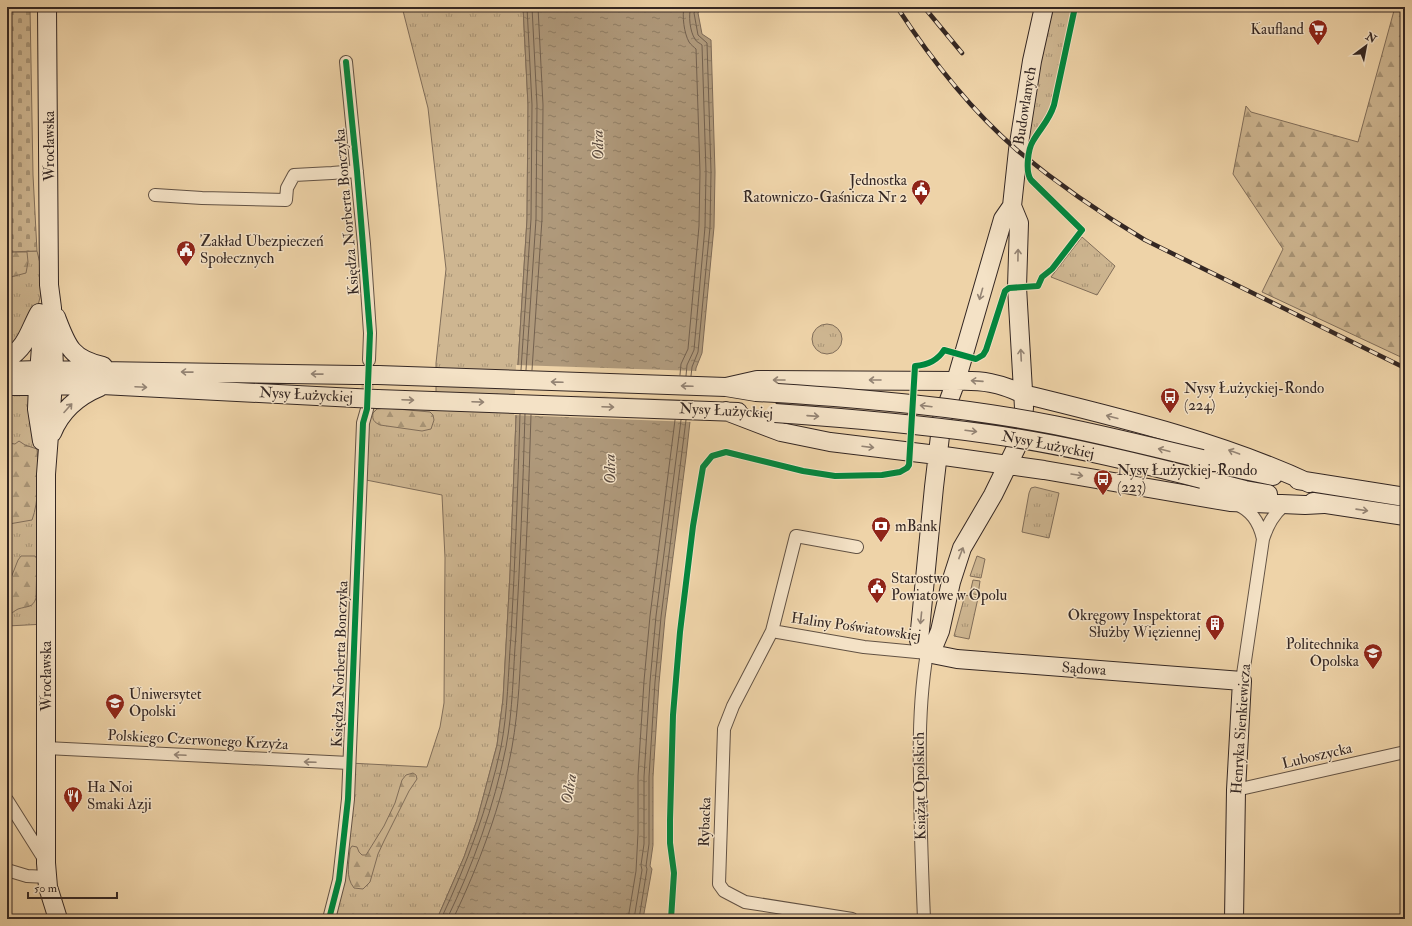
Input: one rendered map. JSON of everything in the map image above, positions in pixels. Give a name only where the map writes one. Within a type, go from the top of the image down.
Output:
[{"type":"main road","name":"Wrocławska","points":[[47,7],[50,285],[45,378],[49,442],[46,474],[47,870],[48,887],[58,919]]},
{"type":"main road","name":"Budowlanych","points":[[1008,465],[1016,448],[1021,430],[1024,408],[1018,288],[1019,223],[1012,206],[1018,150],[1032,61],[1044,7]]},
{"type":"main road","name":"Budowlanych","points":[[937,454],[942,419],[956,381],[1003,219],[1012,206]]},
{"type":"main road","points":[[7,359],[25,343],[34,323],[49,306],[67,342],[77,356],[91,363],[127,371]]},
{"type":"main road","points":[[7,371],[45,378]]},
{"type":"main road","name":"Nysy Łużyckiej","points":[[45,378],[127,371],[378,375],[726,387],[757,386],[777,393],[851,398],[1001,416],[1098,434],[1244,470],[1405,497]]},
{"type":"main road","name":"Wrocławska","points":[[45,378],[37,409],[46,474]]},
{"type":"main road","points":[[7,386],[45,378]]},
{"type":"main road","name":"Nysy Łużyckiej","points":[[45,378],[102,385],[366,402],[439,401],[726,411],[774,413],[896,423],[990,434],[1093,453],[1245,490],[1405,516]]},
{"type":"main road","points":[[757,386],[972,380],[992,382],[1024,394],[1207,443],[1274,466],[1309,482]]},
{"type":"main road","points":[[49,442],[54,430],[66,410],[80,397],[102,385]]},
{"type":"main road","points":[[726,411],[781,432],[830,442],[937,454],[1044,470],[1230,502],[1305,505],[1324,504]]},
{"type":"main road","points":[[927,653],[919,640],[937,454]]},
{"type":"main road","name":"Książąt Opolskich","points":[[927,653],[938,637],[951,582],[962,548],[1008,465]]},
{"type":"main road","name":"Sądowa","points":[[927,653],[957,659],[1242,681]]},
{"type":"main road","name":"Henryka Sienkiewicza","points":[[1234,919],[1236,790],[1242,681]]},
{"type":"street","name":"Księdza Norberta Bonczyka","points":[[346,62],[357,171],[370,334],[368,360]]},
{"type":"street","points":[[155,195],[202,198],[286,200],[287,188],[294,175],[357,171]]},
{"type":"street","name":"Księdza Norberta Bonczyka","points":[[329,919],[339,880],[346,819],[363,423],[366,402]]},
{"type":"street","name":"Henryka Sienkiewicza","points":[[1230,502],[1240,506],[1252,515],[1260,527],[1263,539]]},
{"type":"street","name":"Henryka Sienkiewicza","points":[[1242,681],[1263,539],[1266,529],[1275,514],[1285,504]]},
{"type":"street","name":"Haliny Poświatowskiej","points":[[856,547],[796,536],[772,630],[864,647],[927,653]]},
{"type":"street","name":"Rybacka","points":[[772,630],[733,706],[724,729],[719,884],[724,891],[745,902],[852,919]]},
{"type":"street","name":"Książąt Opolskich","points":[[924,919],[920,810],[920,730],[922,683],[927,653]]},
{"type":"street","name":"Polskiego Czerwonego Krzyża","points":[[46,748],[349,763]]},
{"type":"street","name":"Luboszycka","points":[[1236,790],[1405,752]]},
{"type":"street","points":[[7,800],[47,870],[27,876],[9,871]]},
{"type":"green space","points":[[7,7],[30,7],[33,175],[37,251],[7,252]]},
{"type":"green space","points":[[402,7],[523,7],[528,105],[527,219],[518,365],[510,574],[503,699],[497,745],[477,820],[464,857],[437,919],[329,919],[349,763],[427,767],[440,727],[444,703],[445,558],[442,495],[361,479],[362,401],[436,403],[436,363],[446,269],[428,108]]},
{"type":"green space","points":[[1044,7],[1075,7],[1050,118],[1033,141],[1030,150],[1020,141]]},
{"type":"green space","points":[[1395,7],[1405,7],[1405,359],[1262,292],[1283,249],[1233,174],[1246,106],[1251,112],[1358,142]]},
{"type":"green space","points":[[1082,237],[1115,266],[1097,295],[1051,277]]},
{"type":"green space","points":[[37,251],[44,280],[34,323],[7,359],[7,252]]},
{"type":"green space","points":[[7,252],[27,252],[28,262],[26,273],[11,277],[10,310],[7,321]]},
{"type":"green space","points":[[827,324],[838,328],[842,339],[838,350],[827,354],[816,350],[812,339],[816,328]]},
{"type":"green space","points":[[7,386],[38,386],[46,624],[7,626]]},
{"type":"green space","points":[[386,408],[430,412],[433,415],[434,420],[431,429],[422,431],[380,425],[376,423],[373,413],[377,409]]},
{"type":"green space","points":[[7,418],[8,443],[15,444],[19,441],[25,445],[37,449],[38,476],[36,504],[32,520],[9,524],[7,541]]},
{"type":"green space","points":[[1035,487],[1059,493],[1049,538],[1022,532],[1029,493],[1031,488]]},
{"type":"green space","points":[[21,556],[35,556],[37,559],[36,598],[33,604],[18,609],[7,617],[7,588]]},
{"type":"green space","points":[[977,556],[985,559],[981,578],[970,576]]},
{"type":"green space","points":[[973,580],[980,581],[978,595],[970,593]]},
{"type":"green space","points":[[965,595],[978,598],[969,639],[954,636]]},
{"type":"green space","points":[[413,773],[416,775],[417,779],[409,791],[378,854],[370,882],[363,889],[354,888],[349,879],[348,864],[350,849],[352,846],[357,847],[362,855],[366,855],[384,826],[395,803],[402,780],[406,775]]},
{"type":"water","name":"Odra","points":[[523,7],[702,7],[698,13],[702,34],[711,40],[715,172],[714,227],[702,353],[696,368],[665,618],[653,777],[653,845],[650,866],[652,869],[643,919],[437,919],[464,857],[477,820],[497,745],[503,699],[510,574],[518,365],[527,219],[528,105]]},
{"type":"pier","points":[[516,365],[697,371],[694,400],[557,395],[694,401],[692,422],[514,415]]},
{"type":"tunnel","points":[[367,406],[368,368]]},
{"type":"railway","points":[[897,7],[923,45],[984,119],[1018,151],[1080,198],[1145,240],[1405,368]]},
{"type":"railway","points":[[924,7],[962,53]]},
{"type":"cycle path","points":[[671,919],[674,873],[670,843],[673,715],[680,632],[693,526],[703,467],[712,456],[726,452],[803,471],[835,476],[882,475],[900,472],[907,468],[909,465],[915,366],[932,361],[939,357],[944,350],[976,359],[983,355],[986,350],[1005,291],[1009,288],[1038,286],[1042,277],[1052,269],[1082,230],[1031,180],[1028,172],[1031,145],[1047,120],[1054,105],[1075,7]]},
{"type":"cycle path","points":[[329,919],[339,880],[348,799],[363,423],[367,409],[370,333],[357,171],[346,62]]},
{"type":"place","name":"Kaufland","points":[[1318,46]]},
{"type":"place","name":"Jednostka Ratowniczo-Gaśnicza Nr 2","points":[[921,206]]},
{"type":"place","name":"Zakład Ubezpieczeń Społecznych","points":[[186,267]]},
{"type":"place","name":"Nysy Łużyckiej-Rondo (224)","points":[[1170,414]]},
{"type":"place","name":"Nysy Łużyckiej-Rondo (223)","points":[[1103,496]]},
{"type":"place","name":"mBank","points":[[881,543]]},
{"type":"place","name":"Starostwo Powiatowe w Opolu","points":[[877,604]]},
{"type":"place","name":"Okręgowy Inspektorat Służby Więziennej","points":[[1215,641]]},
{"type":"place","name":"Politechnika Opolska","points":[[1373,670]]},
{"type":"place","name":"Uniwersytet Opolski","points":[[115,720]]},
{"type":"place","name":"Ha Noi Smaki Azji","points":[[73,813]]}]
